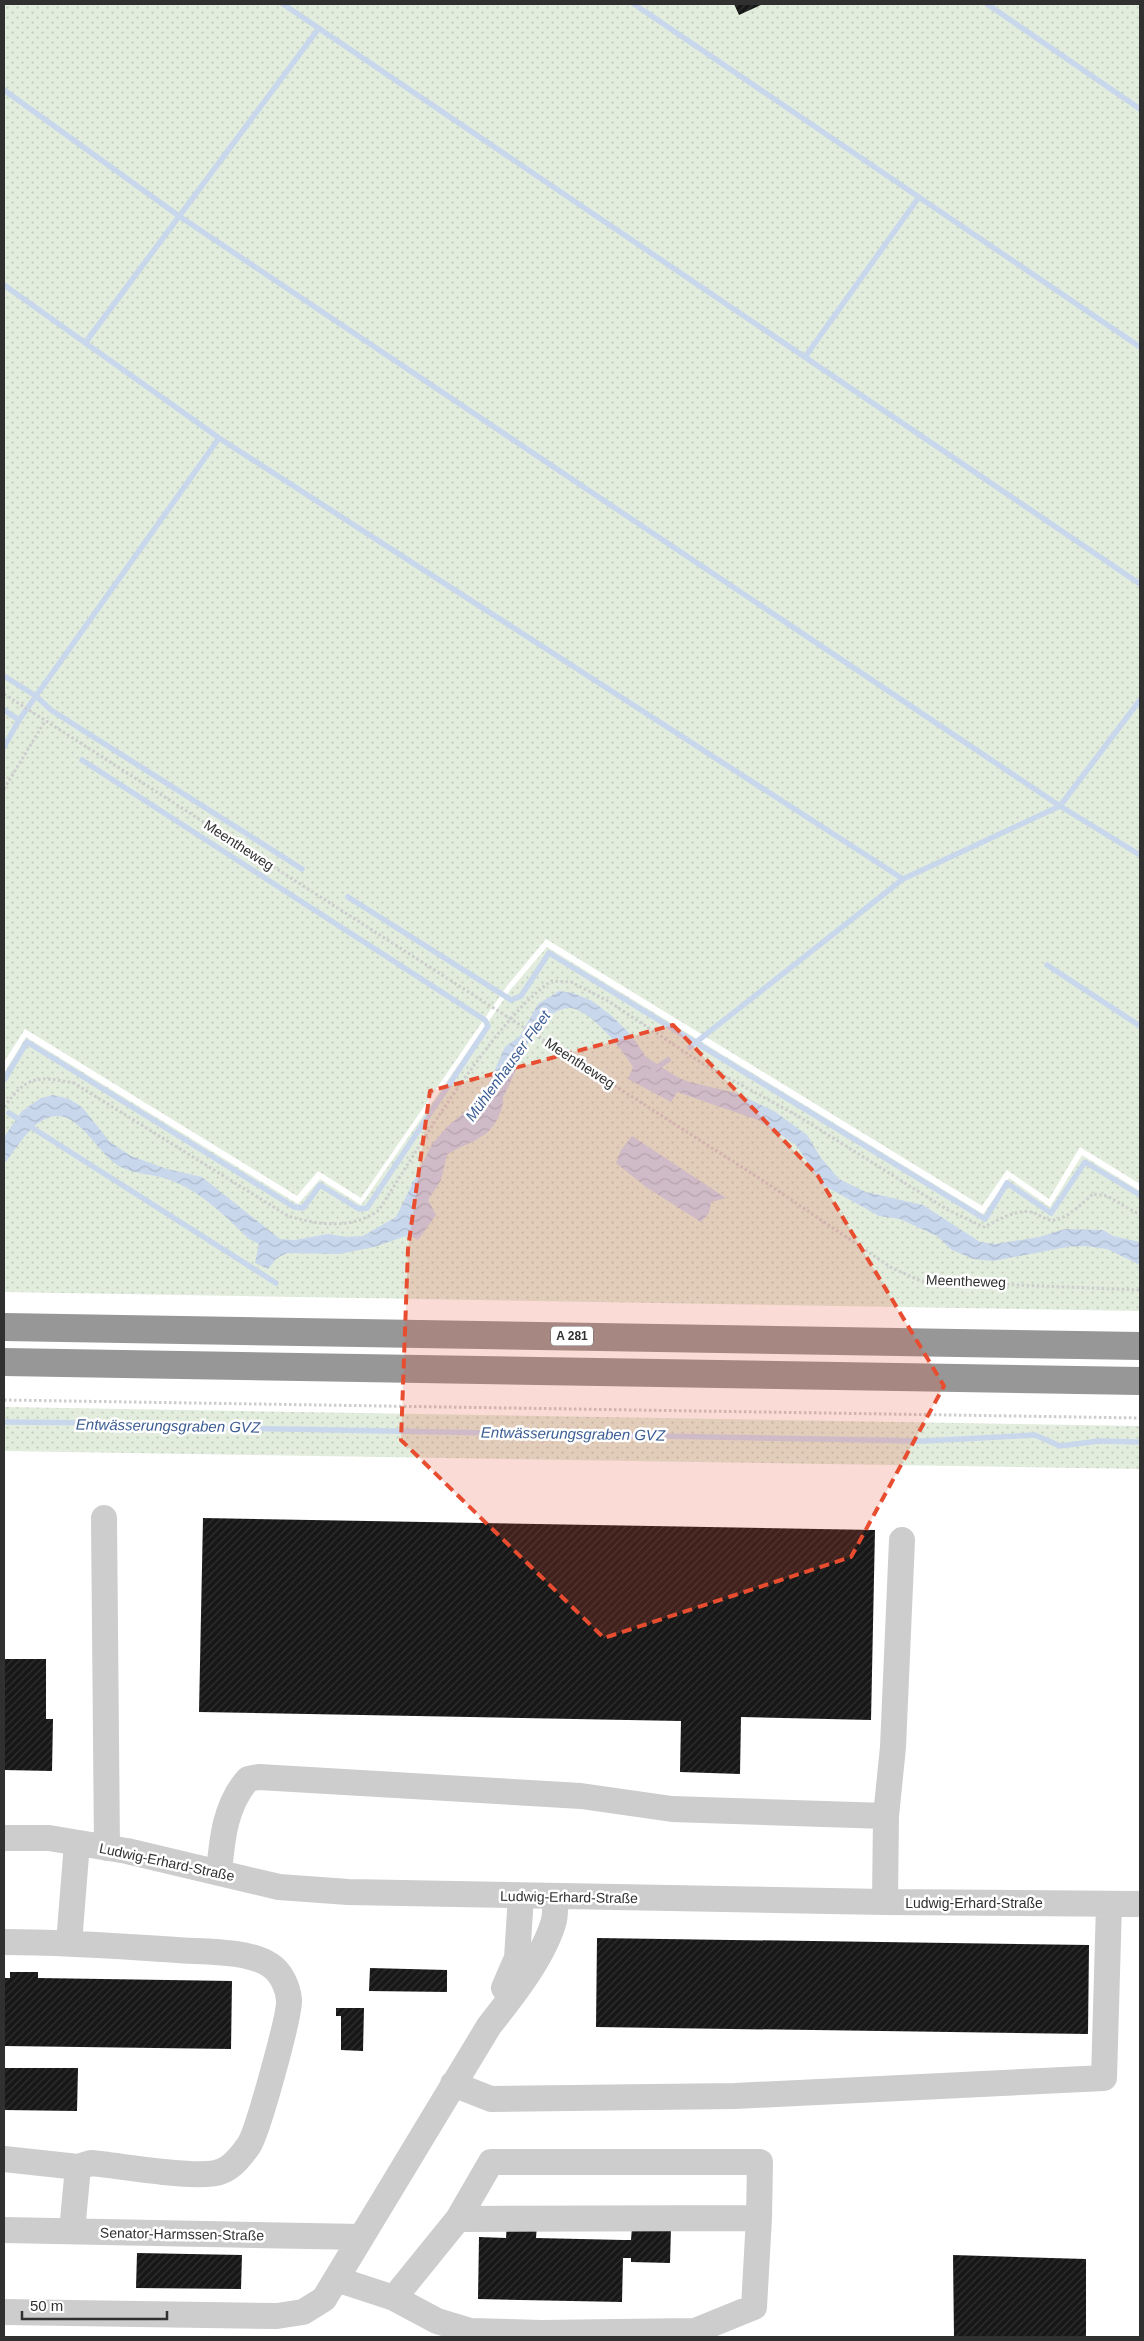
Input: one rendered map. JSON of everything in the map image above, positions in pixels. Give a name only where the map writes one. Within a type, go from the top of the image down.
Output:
[{"type":"highway","name":"A 281","points":[[4,1327],[1140,1346]]},
{"type":"highway","points":[[4,1362],[1140,1381]]},
{"type":"street","points":[[104,1518],[108,1848]]},
{"type":"street","points":[[886,1902],[886,1816],[893,1747],[902,1540]]},
{"type":"street","points":[[219,1873],[223,1836],[233,1799],[248,1779],[259,1777],[581,1796],[672,1809],[886,1816]]},
{"type":"street","name":"Ludwig-Erhard-Straße","points":[[4,1838],[49,1838],[108,1848],[279,1887],[348,1892],[555,1897],[1140,1904]]},
{"type":"street","points":[[69,1943],[76,1843]]},
{"type":"street","points":[[489,2026],[517,1958],[521,1896]]},
{"type":"street","points":[[4,2312],[277,2316],[303,2312],[324,2299],[489,2026],[511,1998],[546,1943],[554,1922],[555,1897]]},
{"type":"street","points":[[453,2084],[491,2099],[530,2099],[735,2096],[1104,2078],[1109,1904]]},
{"type":"street","points":[[4,1942],[69,1943],[220,1952],[262,1960],[272,1966],[286,1984],[289,2002],[264,2105],[250,2144],[230,2167],[220,2173],[184,2173],[91,2163],[78,2167],[4,2158]]},
{"type":"street","points":[[336,2279],[394,2298],[437,2321],[470,2330],[542,2333],[695,2331],[754,2307],[760,2162],[491,2162],[458,2219],[394,2298]]},
{"type":"street","points":[[72,2231],[78,2167]]},
{"type":"street","points":[[458,2219],[759,2218]]},
{"type":"street","name":"Senator-Harmssen-Straße","points":[[4,2230],[361,2237]]},
{"type":"path","name":"Meentheweg","points":[[4,694],[817,1216],[899,1271],[921,1280],[1140,1290]]},
{"type":"path","points":[[4,788],[45,721]]},
{"type":"path","points":[[4,1107],[18,1089],[43,1077],[74,1084],[288,1216],[313,1223],[346,1224],[370,1216],[379,1210],[446,1104],[509,1018],[533,994],[551,981],[571,982],[608,1001],[704,1064],[798,1116],[948,1210],[984,1227],[1009,1214],[1031,1212],[1050,1220],[1059,1218],[1076,1209],[1092,1194],[1107,1196],[1140,1215]]},
{"type":"path","points":[[4,1400],[1140,1418]]},
{"type":"highlighted area","points":[[673,1025],[818,1176],[944,1386],[851,1557],[604,1638],[401,1440],[408,1249],[430,1091]]},
{"type":"green space","points":[[4,4],[1140,4],[1140,1184],[1080,1147],[1049,1199],[1007,1170],[982,1206],[546,939],[507,986],[361,1198],[318,1171],[297,1196],[25,1029],[4,1062]]},
{"type":"green space","points":[[547,947],[983,1214],[1009,1178],[1050,1207],[1082,1155],[1140,1191],[1140,1311],[4,1292],[4,1073],[26,1037],[298,1204],[320,1179],[361,1205],[511,989]]},
{"type":"green space","points":[[4,1407],[1140,1426],[1140,1469],[4,1451]]},
{"type":"water","name":"Mühlenhauser Fleet","points":[[559,991],[573,993],[592,1001],[612,1016],[632,1036],[646,1057],[677,1077],[689,1082],[736,1093],[774,1111],[807,1135],[821,1158],[839,1179],[866,1192],[923,1205],[980,1242],[995,1244],[1039,1237],[1065,1229],[1103,1230],[1113,1236],[1140,1242],[1140,1265],[1107,1249],[1085,1246],[1067,1247],[993,1261],[973,1259],[952,1250],[937,1236],[900,1219],[879,1216],[823,1185],[796,1145],[758,1120],[677,1092],[671,1102],[628,1079],[633,1067],[614,1041],[597,1023],[578,1010],[570,1008],[558,1011],[546,1019],[532,1036],[503,1097],[500,1112],[489,1131],[447,1155],[441,1180],[428,1200],[436,1215],[418,1240],[409,1235],[374,1247],[339,1254],[287,1253],[277,1258],[268,1269],[255,1263],[259,1244],[249,1239],[203,1198],[170,1180],[133,1172],[119,1166],[107,1157],[88,1134],[66,1117],[50,1117],[34,1126],[4,1164],[4,1137],[22,1111],[41,1098],[53,1095],[69,1099],[82,1107],[110,1142],[131,1156],[167,1169],[202,1177],[280,1239],[295,1240],[328,1234],[347,1237],[363,1236],[396,1217],[432,1144],[447,1127],[466,1111],[487,1087],[505,1047],[520,1036],[538,1004]]},
{"type":"water","points":[[632,1136],[726,1198],[711,1202],[709,1213],[701,1222],[646,1187],[616,1163],[621,1150]]},
{"type":"building","points":[[734,4],[763,4],[739,15]]},
{"type":"building","points":[[203,1518],[875,1530],[871,1720],[741,1717],[740,1774],[680,1772],[681,1721],[199,1712]]},
{"type":"building","points":[[4,1659],[46,1659],[46,1719],[53,1719],[52,1771],[4,1770]]},
{"type":"building","points":[[597,1938],[1089,1945],[1088,2034],[596,2027]]},
{"type":"building","points":[[370,1968],[447,1970],[447,1992],[369,1991]]},
{"type":"building","points":[[10,1972],[38,1972],[38,1978],[232,1981],[231,2049],[4,2046],[4,1978],[10,1978]]},
{"type":"building","points":[[336,2008],[364,2008],[363,2051],[341,2050],[341,2016],[336,2016]]},
{"type":"building","points":[[4,2068],[78,2068],[77,2111],[4,2110]]},
{"type":"building","points":[[507,2224],[537,2225],[536,2238],[624,2240],[631,2240],[632,2227],[671,2227],[670,2263],[631,2262],[631,2258],[623,2258],[622,2302],[478,2299],[479,2237],[506,2238]]},
{"type":"building","points":[[137,2253],[242,2255],[241,2289],[136,2288]]},
{"type":"building","points":[[953,2255],[1086,2259],[1086,2337],[954,2337]]},
{"type":"waterway","points":[[283,4],[1140,584]]},
{"type":"waterway","points":[[634,4],[1140,347]]},
{"type":"waterway","points":[[987,4],[1140,109]]},
{"type":"waterway","points":[[85,343],[319,28]]},
{"type":"waterway","points":[[4,90],[179,216],[1060,806],[1140,855]]},
{"type":"waterway","points":[[805,357],[919,197]]},
{"type":"waterway","points":[[4,285],[219,438],[903,879]]},
{"type":"waterway","points":[[4,747],[19,720],[219,438]]},
{"type":"waterway","points":[[4,676],[36,696],[51,710],[302,869]]},
{"type":"waterway","points":[[690,1047],[903,879],[1060,806],[1140,700]]},
{"type":"waterway","points":[[4,710],[19,720]]},
{"type":"waterway","points":[[4,1080],[27,1042],[294,1207],[303,1208],[320,1185],[359,1209],[367,1208],[488,1026],[485,1020],[82,760]]},
{"type":"waterway","points":[[348,897],[511,1000],[521,996],[549,953],[985,1219],[1007,1183],[1051,1213],[1085,1162],[1140,1195]]},
{"type":"waterway","points":[[1047,965],[1140,1026]]},
{"type":"waterway","points":[[653,1070],[668,1060]]},
{"type":"waterway","points":[[9,1113],[276,1283]]},
{"type":"waterway","name":"Entwässerungsgraben GVZ","points":[[4,1422],[923,1441],[1035,1435],[1060,1446],[1099,1441],[1140,1442]]}]
